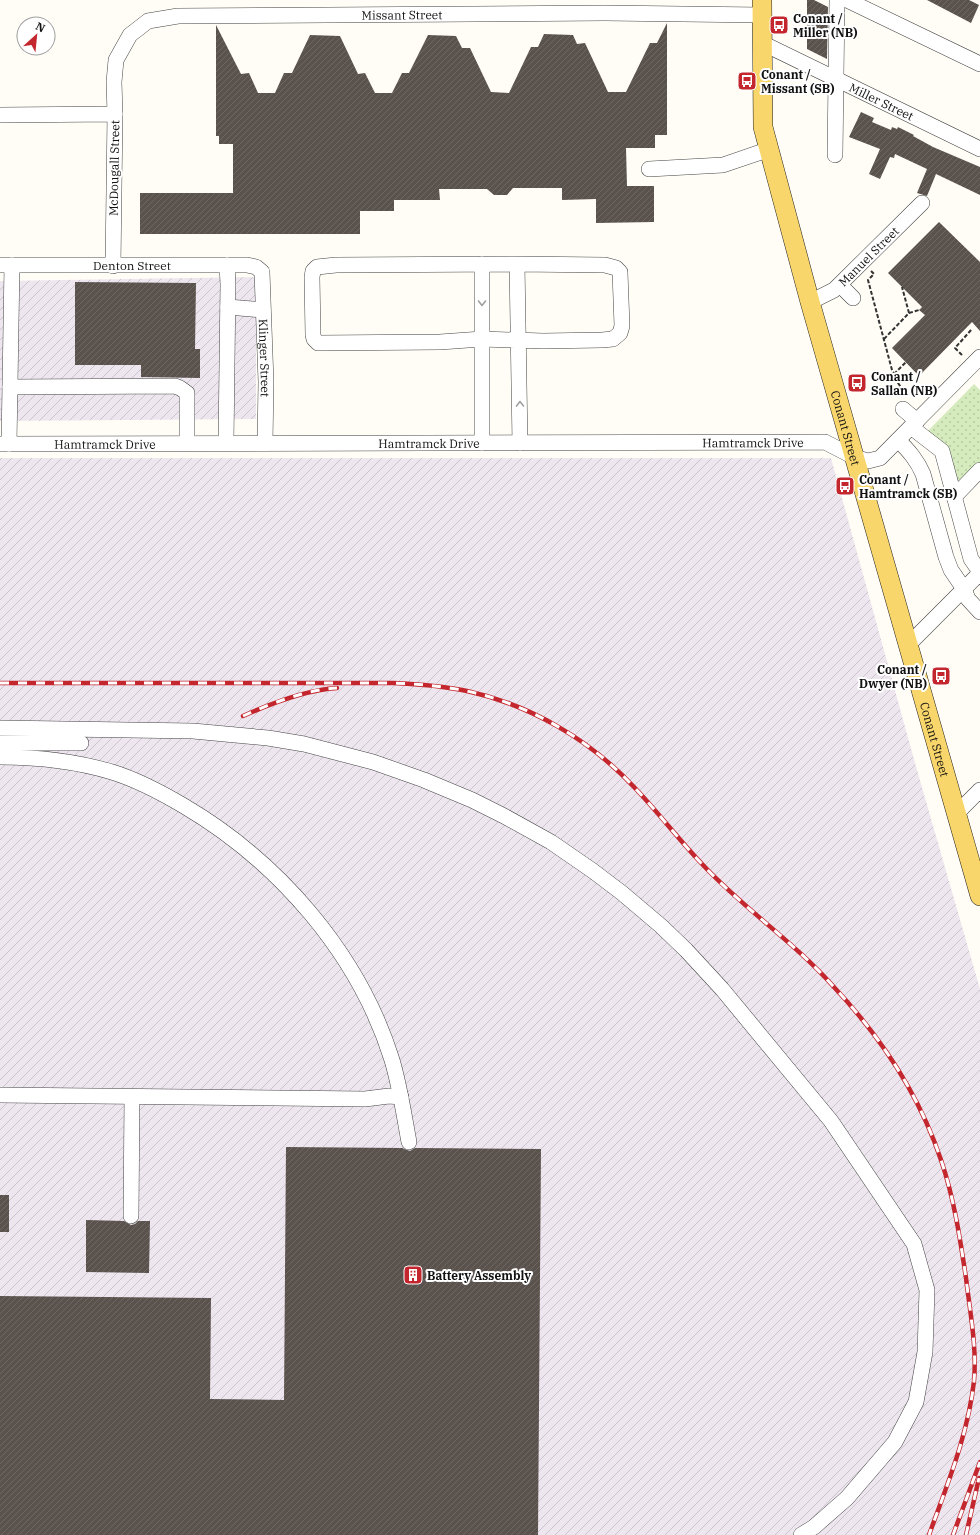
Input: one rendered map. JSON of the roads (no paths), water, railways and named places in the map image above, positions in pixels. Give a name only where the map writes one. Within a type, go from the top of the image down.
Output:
[{"type":"main road","name":"Conant Street","points":[[761,8],[764,126],[810,302],[980,896]]},
{"type":"street","points":[[836,155],[837,0]]},
{"type":"street","points":[[847,0],[980,64]]},
{"type":"street","name":"Missant Street","points":[[115,114],[114,82],[116,60],[130,34],[148,21],[178,16],[605,7],[761,8]]},
{"type":"street","name":"Miller Street","points":[[762,42],[980,149]]},
{"type":"street","name":"McDougall Street","points":[[0,115],[115,114],[113,266]]},
{"type":"street","points":[[649,169],[723,165],[770,149]]},
{"type":"street","name":"Manuel Street","points":[[810,302],[834,290],[840,285],[922,203]]},
{"type":"street","points":[[482,264],[482,442]]},
{"type":"street","points":[[517,264],[520,442]]},
{"type":"street","points":[[517,264],[604,265],[616,268],[620,272],[622,326],[620,333],[613,339],[543,341],[482,339],[440,342],[318,343],[314,340],[312,277],[313,271],[317,267],[517,264]]},
{"type":"street","points":[[5,444],[10,387],[6,265]]},
{"type":"street","name":"Denton Street","points":[[6,265],[247,265],[256,267],[262,272]]},
{"type":"street","points":[[226,443],[228,307],[227,265]]},
{"type":"street","name":"Klinger Street","points":[[262,272],[266,382],[264,443]]},
{"type":"street","points":[[840,285],[853,298]]},
{"type":"street","points":[[228,307],[263,310]]},
{"type":"street","name":"Hamtramck Drive","points":[[5,444],[825,442],[854,457],[868,461],[880,458],[914,424],[973,358]]},
{"type":"street","points":[[10,387],[175,386],[186,393],[187,443]]},
{"type":"street","points":[[908,405],[914,424],[942,451],[971,559],[980,572],[908,645]]},
{"type":"street","points":[[898,440],[910,451],[920,468],[951,570],[964,589],[968,599],[980,612]]},
{"type":"street","points":[[954,497],[980,470]]},
{"type":"street","points":[[0,728],[194,731],[222,733],[304,744],[390,767],[441,786],[472,800],[504,816],[564,850],[636,904],[686,950],[730,998],[831,1121],[914,1244],[927,1290],[925,1352],[916,1402],[895,1442],[847,1498],[814,1527],[801,1535]]},
{"type":"street","points":[[0,743],[81,744]]},
{"type":"street","points":[[0,757],[41,758],[67,761],[98,768],[135,780],[204,818],[236,840],[266,866],[293,893],[318,923],[341,955],[361,988],[378,1024],[392,1060],[401,1097],[409,1142]]},
{"type":"street","points":[[956,814],[980,790]]},
{"type":"street","points":[[0,1096],[365,1099],[389,1096],[401,1097]]},
{"type":"street","points":[[131,1216],[132,1097]]},
{"type":"railway","points":[[0,683],[393,683],[449,688],[491,697],[536,715],[579,740],[617,770],[718,881],[818,970],[850,1005],[867,1025],[910,1089],[932,1136],[946,1174],[959,1233],[973,1330],[975,1368],[971,1401],[962,1440],[950,1479],[929,1535]]},
{"type":"railway","points":[[243,716],[265,706],[301,694],[337,688]]},
{"type":"railway","points":[[953,1535],[980,1462]]},
{"type":"railway","points":[[966,1535],[979,1478]]},
{"type":"place","name":"Conant / Miller (NB)","points":[[779,25]]},
{"type":"place","name":"Conant / Missant (SB)","points":[[747,81]]},
{"type":"place","name":"Conant / Sallan (NB)","points":[[857,383]]},
{"type":"place","name":"Conant / Hamtramck (SB)","points":[[845,486]]},
{"type":"place","name":"Conant / Dwyer (NB)","points":[[941,676]]},
{"type":"place","name":"Battery Assembly","points":[[413,1275]]}]
